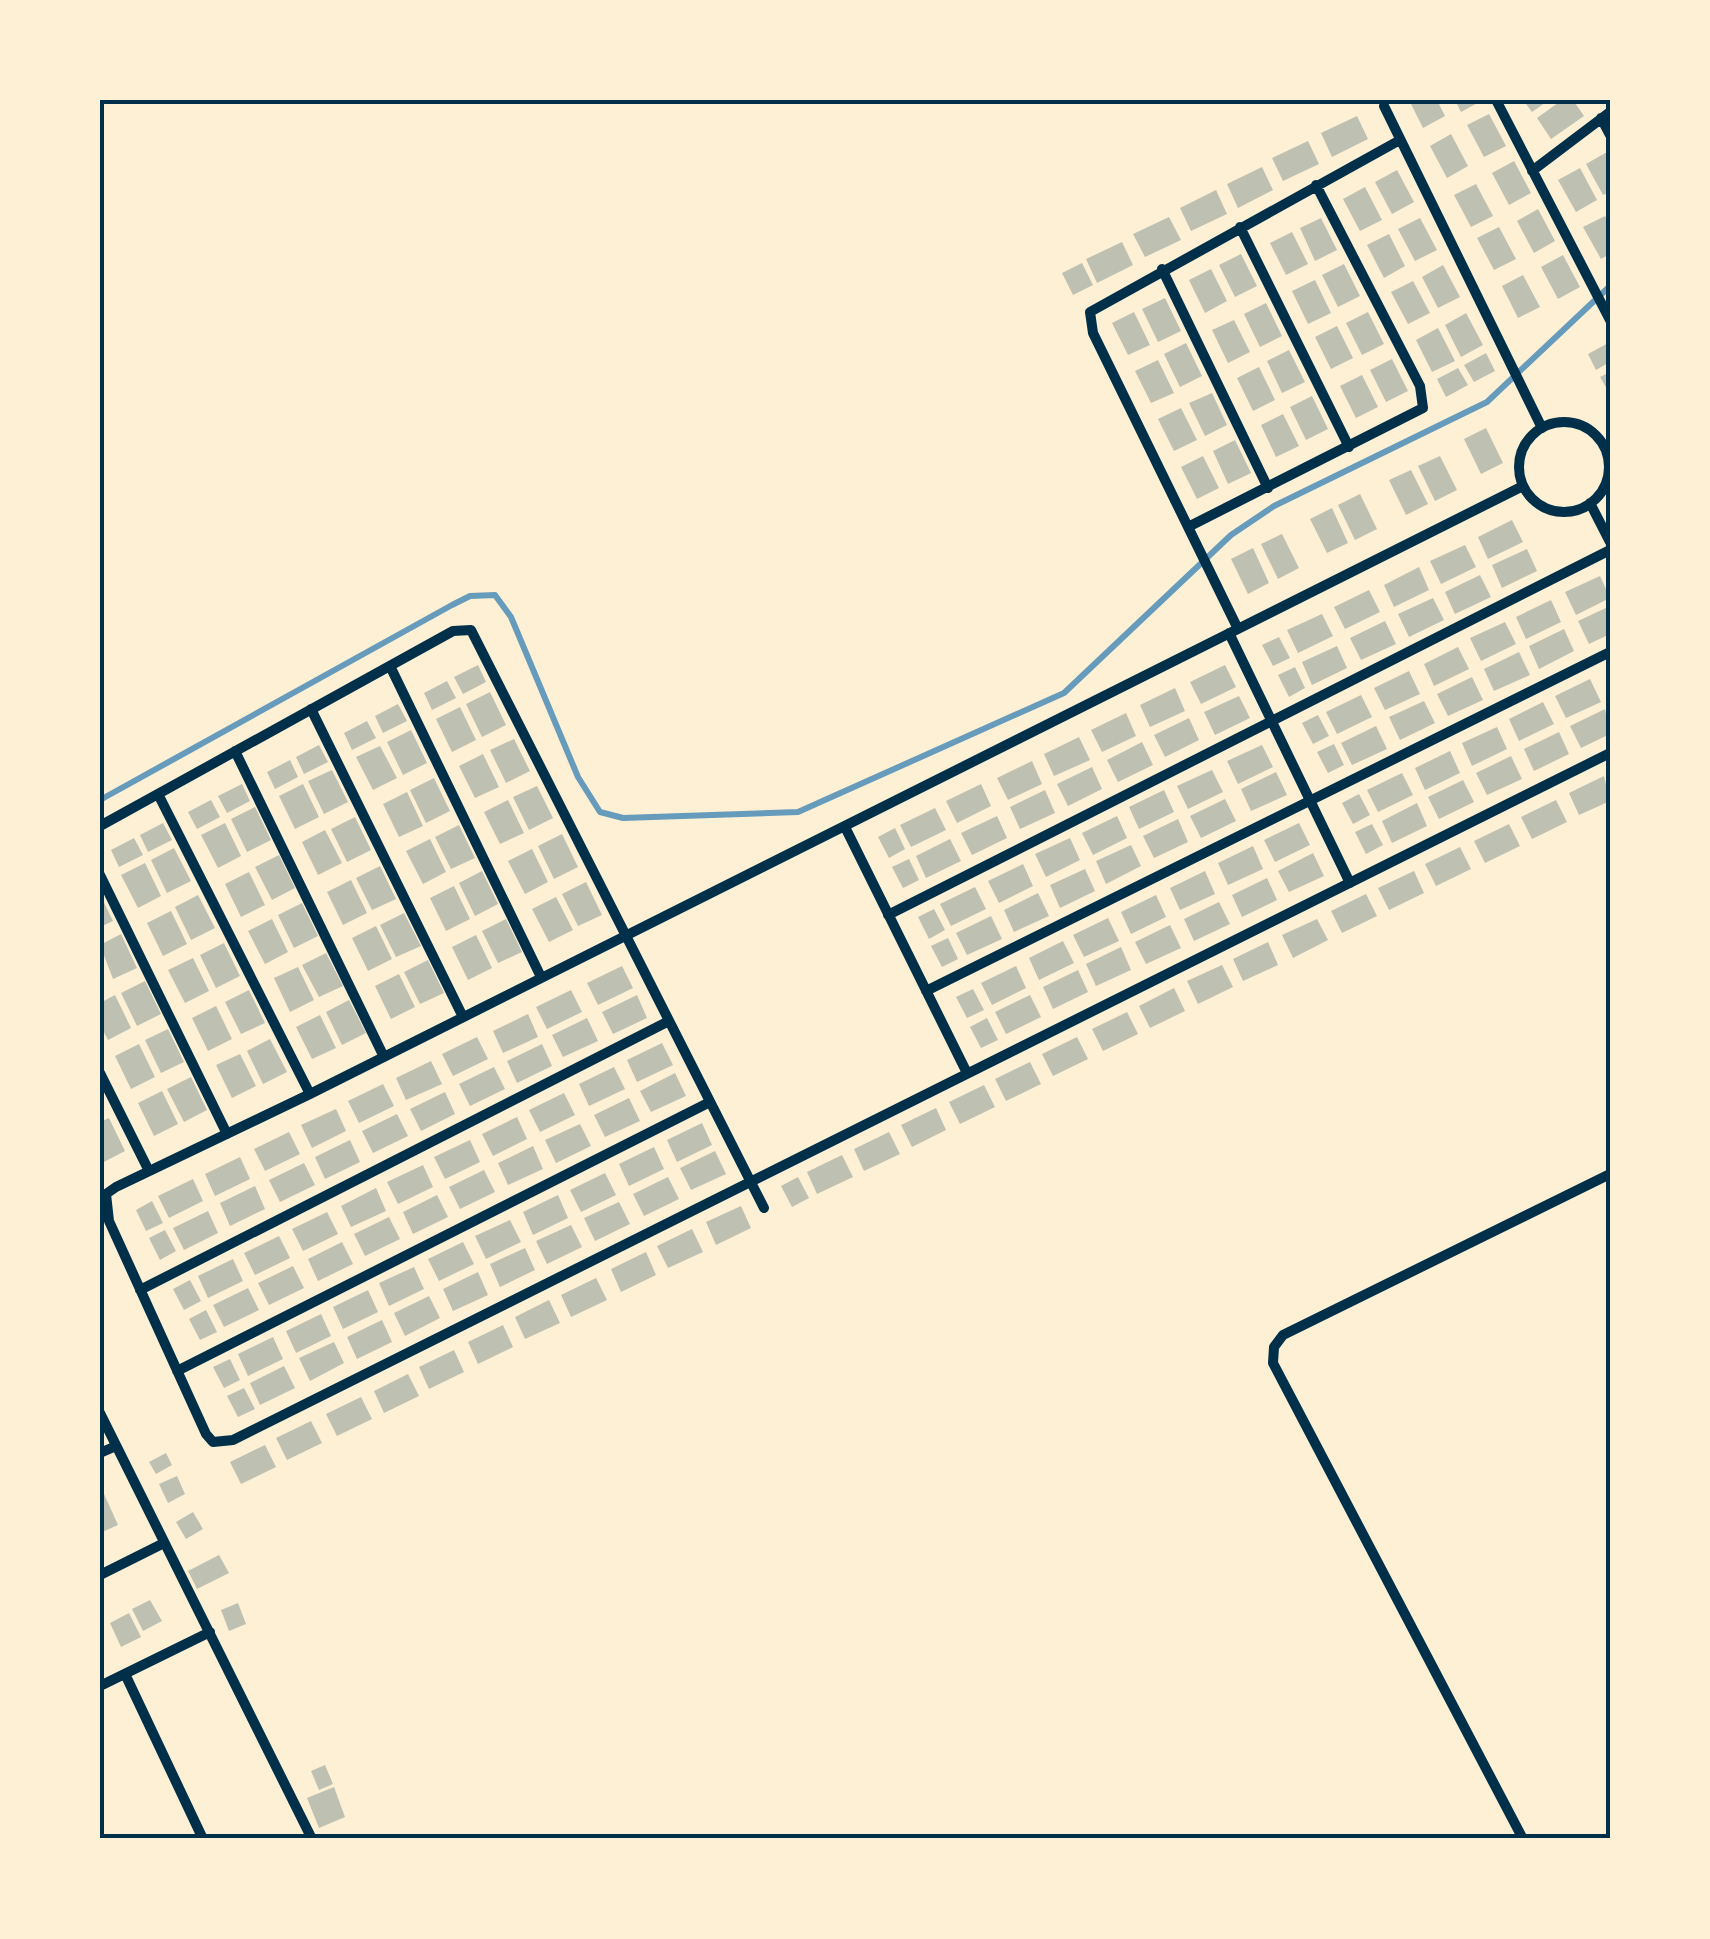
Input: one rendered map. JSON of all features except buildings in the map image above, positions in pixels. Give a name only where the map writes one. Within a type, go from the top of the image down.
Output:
[{"type":"street","points":[[1496,100],[1610,320]]},
{"type":"street","points":[[1384,106],[1542,428]]},
{"type":"street","points":[[1532,171],[1605,115],[1610,135]]},
{"type":"street","points":[[1350,883],[1272,722],[1208,567],[1089,321],[1096,305],[1400,140]]},
{"type":"street","points":[[1188,527],[1416,414],[1425,399],[1316,185]]},
{"type":"street","points":[[1240,226],[1349,447]]},
{"type":"street","points":[[1162,269],[1268,488]]},
{"type":"street","points":[[1567,422],[1582,426],[1607,445],[1608,474],[1604,488],[1590,503],[1570,512],[1556,511],[1531,498],[1523,486],[1520,456],[1526,442],[1542,428],[1567,422]]},
{"type":"street","points":[[1523,486],[310,1094],[148,1170],[106,1194],[109,1221],[206,1434],[212,1442],[233,1440],[1610,753]]},
{"type":"street","points":[[1590,503],[1610,542]]},
{"type":"street","points":[[888,915],[1610,550]]},
{"type":"street","points":[[100,826],[454,631],[471,630],[764,1208]]},
{"type":"street","points":[[926,992],[1610,652]]},
{"type":"street","points":[[390,666],[541,978]]},
{"type":"street","points":[[311,710],[463,1017]]},
{"type":"street","points":[[236,751],[384,1057]]},
{"type":"street","points":[[158,794],[310,1094]]},
{"type":"street","points":[[845,826],[966,1073]]},
{"type":"street","points":[[100,876],[227,1134]]},
{"type":"street","points":[[140,1290],[669,1021]]},
{"type":"street","points":[[100,1073],[148,1170]]},
{"type":"street","points":[[177,1371],[710,1102]]},
{"type":"street","points":[[1523,1839],[1273,1363],[1274,1347],[1283,1335],[1610,1174]]},
{"type":"street","points":[[100,1413],[312,1839]]},
{"type":"street","points":[[100,1454],[116,1446]]},
{"type":"street","points":[[100,1575],[164,1544]]},
{"type":"street","points":[[100,1686],[210,1632]]},
{"type":"street","points":[[125,1674],[203,1839]]},
{"type":"waterway","points":[[100,800],[452,605],[470,596],[495,595],[511,617],[578,777],[600,812],[623,818],[798,812],[1064,693],[1231,535],[1274,506],[1487,402],[1610,286]]}]
